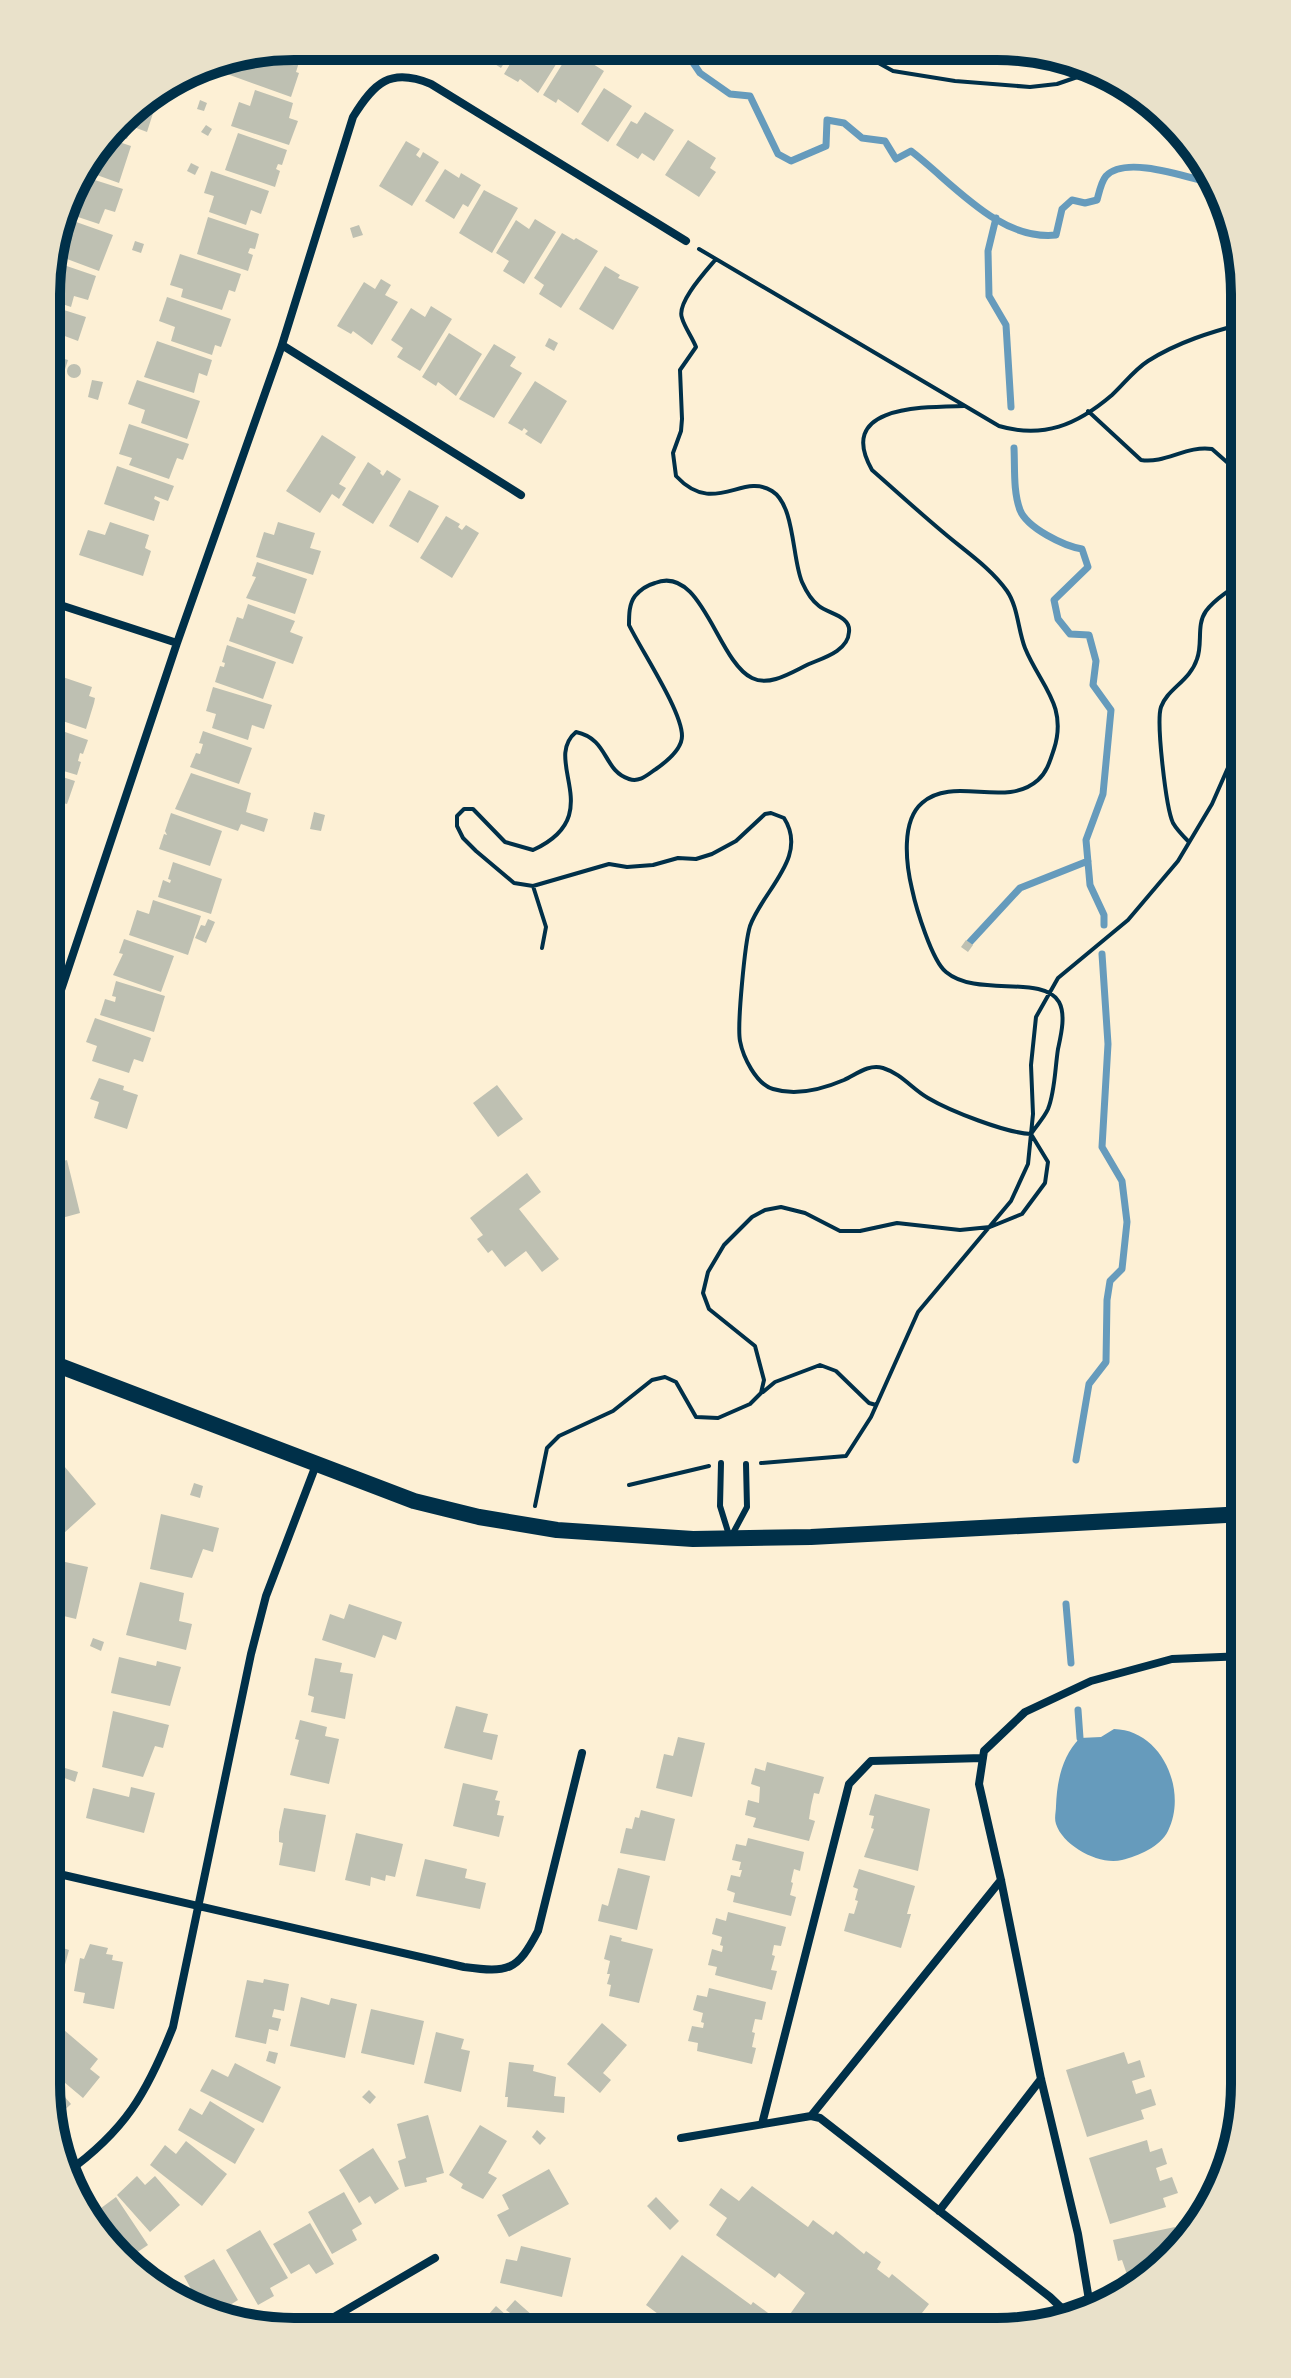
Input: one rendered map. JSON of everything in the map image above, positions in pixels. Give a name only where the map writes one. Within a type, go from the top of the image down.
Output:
[{"type":"main road","points":[[60,1366],[414,1501],[479,1517],[557,1530],[693,1539],[811,1537],[1230,1515]]},
{"type":"street","points":[[60,993],[177,643],[282,345],[353,117],[367,94],[383,80],[400,76],[414,77],[431,84],[686,241]]},
{"type":"street","points":[[282,345],[521,495]]},
{"type":"street","points":[[60,605],[177,643]]},
{"type":"street","points":[[75,2167],[93,2154],[130,2116],[156,2071],[178,2009],[251,1654],[266,1596],[316,1465]]},
{"type":"street","points":[[1089,2299],[1078,2234],[1041,2079],[979,1784],[984,1751],[1025,1712],[1091,1681],[1172,1659],[1230,1657]]},
{"type":"street","points":[[60,1874],[464,1967],[484,1970],[509,1967],[525,1955],[538,1931],[582,1753]]},
{"type":"street","points":[[762,2124],[849,1784],[871,1761],[983,1758]]},
{"type":"street","points":[[811,2116],[1001,1880]]},
{"type":"street","points":[[939,2211],[1041,2079]]},
{"type":"street","points":[[681,2138],[811,2116],[820,2118],[1062,2308]]},
{"type":"street","points":[[336,2318],[435,2258]]},
{"type":"lane","points":[[721,1463],[720,1506],[730,1538]]},
{"type":"lane","points":[[730,1538],[747,1507],[746,1464]]},
{"type":"path","points":[[873,60],[893,71],[955,81],[1030,87],[1057,84],[1081,76]]},
{"type":"path","points":[[686,241],[999,426],[1022,432],[1066,425],[1109,397],[1146,362],[1196,336],[1231,327]]},
{"type":"path","points":[[716,259],[697,282],[681,311],[682,320],[696,347],[680,370],[681,431],[673,453],[676,476],[697,493],[715,495],[759,487],[773,491],[788,520],[798,573],[807,592],[818,606],[846,620],[850,628],[848,637],[835,653],[779,678],[766,681],[753,678],[740,670],[726,651],[695,596],[679,583],[665,579],[647,586],[634,597],[629,625],[677,716],[682,737],[677,750],[645,777],[633,780],[625,778],[609,763],[599,744],[587,735],[576,732],[568,738],[565,748],[572,794],[571,815],[547,844],[533,850],[505,842],[473,809],[464,809],[457,816],[457,826],[463,838],[514,883],[533,886],[609,864],[627,867],[653,865],[678,858],[696,859],[736,841],[765,814],[784,818],[793,838],[791,855],[750,926],[739,1039],[745,1059],[757,1076],[772,1089],[806,1091],[846,1079],[862,1070],[879,1067],[896,1073],[926,1097],[944,1105],[1016,1133],[1031,1134]]},
{"type":"path","points":[[964,406],[917,408],[881,416],[869,425],[861,438],[864,456],[872,470],[988,570],[1007,591],[1025,649],[1055,702],[1058,737],[1045,772],[1035,783],[1021,790],[942,792],[922,802],[911,818],[907,861],[920,916],[943,970],[963,984],[1031,987],[1050,993],[1060,1002],[1063,1024],[1048,1109],[1031,1134]]},
{"type":"path","points":[[1088,411],[1141,460],[1151,462],[1201,447],[1212,449],[1231,463]]},
{"type":"path","points":[[1189,842],[1173,822],[1168,808],[1159,728],[1160,709],[1165,698],[1192,671],[1199,655],[1200,623],[1205,612],[1231,589]]},
{"type":"path","points":[[746,1464],[846,1456],[871,1417],[918,1312],[1011,1201],[1028,1164],[1036,1017],[1058,978],[1128,920],[1178,861],[1212,804],[1231,761]]},
{"type":"path","points":[[533,886],[546,927],[542,948]]},
{"type":"path","points":[[761,1393],[764,1380],[755,1346],[709,1309],[703,1293],[708,1272],[724,1245],[752,1217],[781,1207],[805,1213],[840,1231],[860,1231],[897,1223],[960,1230],[990,1227],[1022,1214],[1045,1183],[1048,1162],[1031,1134]]},
{"type":"path","points":[[531,1525],[547,1448],[559,1436],[613,1411],[652,1380],[665,1377],[676,1382],[696,1417],[718,1418],[750,1404],[775,1382],[820,1365],[836,1371],[869,1403],[876,1405]]},
{"type":"path","points":[[629,1485],[721,1463]]},
{"type":"water","points":[[1114,1729],[1131,1732],[1157,1751],[1166,1765],[1175,1798],[1168,1831],[1160,1842],[1141,1853],[1113,1861],[1093,1857],[1074,1847],[1060,1832],[1055,1817],[1059,1778],[1074,1745],[1080,1738],[1101,1737]]},
{"type":"building","points":[[300,60],[291,97],[227,74],[228,69],[264,62]]},
{"type":"building","points":[[489,60],[506,60],[501,68]]},
{"type":"building","points":[[512,60],[559,60],[538,93],[520,79],[518,82],[504,74]]},
{"type":"building","points":[[565,60],[587,60],[604,71],[578,113],[558,99],[556,103],[543,95]]},
{"type":"building","points":[[604,88],[632,106],[608,142],[581,124]]},
{"type":"building","points":[[255,90],[293,103],[289,118],[298,121],[289,145],[231,126],[239,102],[250,106]]},
{"type":"building","points":[[200,100],[207,103],[204,111],[197,109]]},
{"type":"building","points":[[154,107],[155,107],[147,132],[132,126]]},
{"type":"building","points":[[645,112],[674,130],[654,161],[642,153],[638,159],[616,145],[631,121],[637,124]]},
{"type":"building","points":[[206,125],[212,129],[208,136],[201,132]]},
{"type":"building","points":[[238,133],[287,150],[282,165],[278,164],[276,169],[280,171],[275,187],[225,170]]},
{"type":"building","points":[[688,140],[716,158],[710,168],[716,172],[699,197],[665,175]]},
{"type":"building","points":[[406,141],[420,149],[416,155],[420,158],[423,152],[439,162],[412,206],[379,186]]},
{"type":"building","points":[[118,142],[131,146],[119,183],[93,174]]},
{"type":"building","points":[[191,163],[199,167],[195,175],[187,171]]},
{"type":"building","points":[[445,169],[459,178],[461,173],[481,185],[468,207],[463,204],[454,219],[425,201]]},
{"type":"building","points":[[211,171],[269,191],[261,214],[251,210],[246,225],[209,212],[214,196],[204,193]]},
{"type":"building","points":[[90,179],[123,189],[115,212],[105,209],[99,224],[74,216]]},
{"type":"building","points":[[484,190],[518,208],[492,253],[459,233]]},
{"type":"building","points":[[208,217],[259,234],[255,249],[250,248],[248,253],[253,255],[248,271],[197,254]]},
{"type":"building","points":[[535,219],[556,232],[524,284],[503,271],[509,261],[496,253],[516,220],[529,229]]},
{"type":"building","points":[[73,221],[113,235],[99,271],[63,258]]},
{"type":"building","points":[[359,225],[363,235],[353,238],[350,228]]},
{"type":"building","points":[[562,233],[598,251],[561,308],[539,294],[544,285],[534,278]]},
{"type":"building","points":[[135,241],[144,244],[141,253],[132,250]]},
{"type":"building","points":[[180,254],[241,274],[235,292],[229,290],[222,310],[181,297],[183,289],[170,285]]},
{"type":"building","points":[[62,264],[96,276],[88,300],[74,296],[71,307],[60,303]]},
{"type":"building","points":[[605,266],[620,275],[618,278],[639,287],[613,330],[579,309]]},
{"type":"building","points":[[381,279],[391,285],[385,295],[398,302],[372,345],[353,331],[351,334],[337,326],[364,282],[375,289]]},
{"type":"building","points":[[167,297],[231,319],[221,347],[215,345],[212,355],[171,341],[175,327],[159,321]]},
{"type":"building","points":[[431,306],[452,319],[420,371],[397,357],[403,348],[391,340],[411,308],[425,317]]},
{"type":"building","points":[[60,309],[86,317],[78,341],[62,335],[60,341]]},
{"type":"building","points":[[449,333],[482,354],[456,396],[438,382],[436,386],[422,377]]},
{"type":"building","points":[[549,338],[558,343],[554,351],[545,346]]},
{"type":"building","points":[[157,341],[212,360],[207,376],[199,373],[194,393],[144,377]]},
{"type":"building","points":[[494,344],[516,357],[510,366],[522,373],[494,418],[459,399]]},
{"type":"building","points":[[60,358],[68,360],[60,385]]},
{"type":"building","points":[[74,364],[81,371],[74,378],[67,371]]},
{"type":"building","points":[[92,380],[103,382],[98,400],[88,397]]},
{"type":"building","points":[[137,380],[200,401],[187,439],[141,423],[145,410],[128,404]]},
{"type":"building","points":[[535,381],[567,401],[541,444],[525,434],[528,431],[524,428],[522,431],[508,423]]},
{"type":"building","points":[[129,424],[189,444],[183,460],[177,458],[169,479],[129,465],[132,458],[119,454]]},
{"type":"building","points":[[322,435],[356,457],[339,484],[346,488],[339,499],[332,494],[320,513],[286,491]]},
{"type":"building","points":[[368,462],[383,476],[387,470],[401,479],[373,524],[342,505]]},
{"type":"building","points":[[117,466],[174,486],[168,501],[155,496],[154,499],[160,502],[154,521],[104,504]]},
{"type":"building","points":[[409,490],[439,506],[418,543],[389,526]]},
{"type":"building","points":[[446,516],[460,524],[458,527],[462,530],[466,525],[479,533],[452,578],[420,558]]},
{"type":"building","points":[[110,522],[149,535],[145,548],[151,551],[143,576],[79,555],[88,530],[105,535]]},
{"type":"building","points":[[278,522],[315,533],[310,548],[321,551],[313,575],[256,557],[264,532],[274,535]]},
{"type":"building","points":[[257,562],[307,579],[295,614],[246,598],[256,577],[252,576]]},
{"type":"building","points":[[248,604],[295,621],[290,632],[303,637],[293,664],[229,641],[237,617],[243,619]]},
{"type":"building","points":[[227,645],[276,662],[263,699],[215,682],[220,666],[224,667],[225,663],[222,662]]},
{"type":"building","points":[[60,676],[92,687],[89,696],[95,698],[86,729],[60,720]]},
{"type":"building","points":[[213,687],[272,705],[264,729],[252,725],[248,740],[212,728],[216,714],[206,711]]},
{"type":"building","points":[[60,730],[88,740],[83,754],[80,753],[77,775],[60,770]]},
{"type":"building","points":[[203,731],[252,748],[239,784],[190,767],[196,753],[200,754],[203,744],[199,743]]},
{"type":"building","points":[[191,773],[251,793],[246,812],[268,819],[264,832],[241,824],[238,831],[175,809]]},
{"type":"building","points":[[60,776],[75,781],[67,804],[63,803],[60,811]]},
{"type":"building","points":[[314,812],[325,815],[321,831],[310,829]]},
{"type":"building","points":[[171,813],[222,831],[210,866],[159,849],[164,834],[167,835],[165,831]]},
{"type":"building","points":[[173,862],[222,879],[211,914],[158,897],[163,880],[170,883],[168,879]]},
{"type":"building","points":[[153,900],[201,916],[188,955],[129,935],[137,910],[149,914]]},
{"type":"building","points":[[208,919],[215,922],[206,943],[195,938]]},
{"type":"building","points":[[124,939],[174,956],[161,992],[113,975],[123,954],[119,953]]},
{"type":"building","points":[[966,940],[973,945],[968,952],[961,947]]},
{"type":"building","points":[[116,981],[165,996],[154,1032],[100,1015],[105,999],[115,1002],[116,997],[112,996]]},
{"type":"building","points":[[95,1018],[151,1038],[143,1062],[134,1059],[129,1073],[92,1061],[97,1046],[86,1042]]},
{"type":"building","points":[[99,1078],[124,1086],[123,1090],[138,1095],[127,1129],[94,1118],[99,1102],[90,1099]]},
{"type":"building","points":[[497,1085],[523,1119],[498,1137],[473,1103]]},
{"type":"building","points":[[67,1160],[80,1213],[60,1218],[60,1162]]},
{"type":"building","points":[[527,1173],[541,1192],[519,1209],[559,1259],[542,1272],[526,1251],[505,1267],[492,1250],[488,1253],[477,1239],[483,1235],[470,1218]]},
{"type":"building","points":[[60,1461],[96,1504],[64,1533],[60,1528]]},
{"type":"building","points":[[194,1483],[203,1486],[200,1498],[190,1495]]},
{"type":"building","points":[[161,1514],[219,1528],[213,1552],[203,1549],[192,1578],[150,1569]]},
{"type":"building","points":[[60,1561],[88,1567],[76,1619],[60,1615]]},
{"type":"building","points":[[140,1582],[184,1593],[179,1621],[192,1624],[186,1650],[126,1635]]},
{"type":"building","points":[[349,1604],[402,1622],[396,1640],[383,1635],[375,1658],[322,1640],[330,1614],[344,1619]]},
{"type":"building","points":[[93,1638],[104,1642],[101,1651],[90,1646]]},
{"type":"building","points":[[119,1657],[156,1666],[157,1661],[181,1667],[170,1706],[111,1693]]},
{"type":"building","points":[[315,1658],[342,1663],[340,1672],[353,1674],[345,1719],[311,1712],[314,1697],[308,1695]]},
{"type":"building","points":[[456,1706],[488,1714],[483,1732],[498,1735],[492,1760],[444,1748]]},
{"type":"building","points":[[113,1711],[169,1725],[163,1748],[155,1746],[143,1777],[102,1767]]},
{"type":"building","points":[[300,1720],[327,1727],[325,1736],[339,1739],[329,1784],[290,1775],[299,1740],[295,1739]]},
{"type":"building","points":[[678,1737],[705,1743],[692,1797],[656,1788],[664,1754],[673,1756]]},
{"type":"building","points":[[767,1762],[824,1777],[819,1794],[814,1793],[809,1819],[815,1821],[809,1841],[753,1827],[756,1818],[745,1815],[748,1800],[759,1803],[760,1787],[751,1784],[755,1768],[765,1771]]},
{"type":"building","points":[[65,1768],[78,1772],[75,1782],[62,1777]]},
{"type":"building","points":[[463,1783],[498,1791],[495,1800],[500,1801],[497,1815],[504,1816],[499,1837],[453,1826]]},
{"type":"building","points":[[131,1787],[155,1793],[144,1833],[86,1818],[93,1788],[129,1797]]},
{"type":"building","points":[[875,1794],[930,1809],[918,1871],[864,1857],[874,1829],[871,1828],[874,1816],[869,1815]]},
{"type":"building","points":[[284,1808],[326,1815],[315,1872],[279,1865],[283,1843],[279,1842],[279,1832]]},
{"type":"building","points":[[641,1810],[675,1819],[665,1861],[620,1853],[626,1828],[632,1829],[635,1817],[639,1818]]},
{"type":"building","points":[[356,1833],[403,1844],[395,1877],[386,1875],[385,1881],[371,1877],[370,1886],[345,1880]]},
{"type":"building","points":[[748,1838],[804,1852],[800,1871],[794,1869],[791,1882],[790,1895],[796,1897],[791,1916],[733,1902],[735,1893],[727,1890],[731,1875],[740,1877],[742,1870],[739,1870],[741,1862],[732,1860],[736,1844],[746,1846]]},
{"type":"building","points":[[425,1859],[467,1869],[465,1878],[486,1883],[480,1909],[416,1896]]},
{"type":"building","points":[[618,1868],[650,1876],[637,1930],[598,1921],[602,1904],[608,1906]]},
{"type":"building","points":[[859,1869],[915,1886],[901,1948],[844,1931],[849,1913],[854,1914],[858,1901],[855,1900],[858,1889],[853,1887]]},
{"type":"building","points":[[728,1912],[786,1927],[781,1946],[774,1945],[771,1970],[777,1971],[772,1990],[715,1975],[717,1967],[708,1965],[712,1949],[722,1952],[722,1937],[712,1934],[716,1918],[726,1921]]},
{"type":"building","points":[[610,1935],[653,1949],[639,2003],[609,1996],[611,1985],[607,1984],[610,1974],[607,1974],[610,1961],[604,1959]]},
{"type":"building","points":[[90,1944],[108,1948],[106,1954],[113,1955],[112,1960],[123,1962],[114,2009],[83,2003],[85,1993],[74,1991],[80,1958],[84,1959]]},
{"type":"building","points":[[60,1947],[69,1950],[60,1983]]},
{"type":"building","points":[[264,1979],[289,1984],[284,2011],[274,2009],[272,2017],[281,2019],[278,2031],[269,2029],[266,2044],[235,2037],[247,1980],[263,1983]]},
{"type":"building","points":[[709,1988],[766,2002],[762,2020],[755,2019],[752,2032],[755,2033],[752,2047],[756,2048],[752,2064],[697,2051],[698,2043],[688,2041],[692,2026],[703,2028],[703,2013],[693,2010],[697,1995],[707,1997]]},
{"type":"building","points":[[301,1997],[329,2005],[331,1998],[357,2004],[345,2058],[290,2046]]},
{"type":"building","points":[[371,2009],[424,2021],[414,2065],[361,2053]]},
{"type":"building","points":[[602,2023],[627,2045],[603,2073],[611,2080],[600,2093],[567,2064]]},
{"type":"building","points":[[64,2030],[98,2059],[90,2069],[100,2077],[83,2098],[60,2079],[60,2035]]},
{"type":"building","points":[[436,2032],[464,2039],[461,2049],[470,2051],[461,2092],[424,2083]]},
{"type":"building","points":[[269,2051],[278,2053],[275,2064],[266,2061]]},
{"type":"building","points":[[1124,2052],[1128,2064],[1140,2060],[1145,2077],[1132,2081],[1136,2094],[1151,2089],[1156,2105],[1141,2110],[1144,2119],[1087,2137],[1066,2070]]},
{"type":"building","points":[[509,2062],[534,2065],[533,2071],[556,2077],[554,2096],[565,2097],[564,2113],[507,2107],[508,2097],[505,2097]]},
{"type":"building","points":[[235,2063],[281,2087],[263,2123],[200,2091],[212,2069],[228,2077]]},
{"type":"building","points":[[369,2090],[376,2097],[370,2104],[362,2097]]},
{"type":"building","points":[[61,2092],[71,2104],[63,2112]]},
{"type":"building","points":[[210,2101],[255,2129],[235,2164],[178,2130],[190,2108],[202,2115]]},
{"type":"building","points":[[428,2115],[444,2173],[426,2178],[427,2182],[405,2187],[398,2161],[406,2158],[397,2124]]},
{"type":"building","points":[[480,2125],[507,2141],[488,2173],[497,2178],[483,2199],[461,2188],[463,2184],[449,2175]]},
{"type":"building","points":[[537,2130],[546,2138],[540,2145],[532,2137]]},
{"type":"building","points":[[1147,2140],[1150,2152],[1162,2148],[1167,2164],[1156,2168],[1160,2181],[1172,2177],[1178,2193],[1163,2198],[1166,2207],[1110,2224],[1089,2158]]},
{"type":"building","points":[[186,2141],[227,2174],[202,2206],[150,2165],[165,2145],[176,2154]]},
{"type":"building","points":[[373,2148],[399,2189],[375,2204],[370,2196],[359,2203],[339,2170]]},
{"type":"building","points":[[549,2169],[569,2204],[509,2237],[497,2215],[509,2209],[502,2195]]},
{"type":"building","points":[[137,2176],[145,2185],[155,2176],[180,2205],[150,2232],[117,2195]]},
{"type":"building","points":[[752,2186],[808,2227],[813,2220],[833,2235],[836,2231],[864,2254],[866,2251],[881,2262],[877,2269],[889,2278],[892,2274],[929,2304],[922,2313],[929,2318],[787,2318],[805,2293],[779,2273],[775,2278],[716,2235],[727,2218],[709,2205],[721,2188],[739,2201]]},
{"type":"building","points":[[344,2192],[362,2224],[352,2230],[357,2240],[332,2254],[308,2212]]},
{"type":"building","points":[[116,2197],[148,2245],[134,2254],[97,2211]]},
{"type":"building","points":[[656,2197],[679,2221],[670,2230],[647,2206]]},
{"type":"building","points":[[310,2223],[334,2264],[316,2274],[309,2264],[291,2274],[273,2244]]},
{"type":"building","points":[[1175,2227],[1176,2234],[1128,2278],[1122,2260],[1118,2261],[1113,2240]]},
{"type":"building","points":[[260,2230],[288,2278],[270,2288],[274,2296],[258,2305],[226,2250]]},
{"type":"building","points":[[521,2246],[571,2258],[562,2297],[500,2283],[506,2259],[517,2261]]},
{"type":"building","points":[[682,2255],[751,2305],[753,2302],[775,2318],[664,2318],[646,2305]]},
{"type":"building","points":[[214,2259],[238,2300],[230,2305],[232,2309],[195,2296],[184,2276]]},
{"type":"building","points":[[515,2300],[535,2318],[485,2318],[496,2306],[507,2316],[510,2313],[506,2310]]},
{"type":"waterway","points":[[691,60],[700,73],[730,94],[750,96],[778,154],[791,161],[826,146],[827,120],[844,123],[862,138],[885,141],[896,159],[911,151],[978,207],[1015,229],[1035,234],[1056,235],[1062,209],[1072,200],[1085,203],[1097,200],[1104,178],[1115,170],[1141,167],[1201,180]]},
{"type":"waterway","points":[[996,218],[988,251],[989,296],[1006,325],[1011,407]]},
{"type":"waterway","points":[[1014,448],[1016,495],[1024,517],[1047,535],[1082,549],[1088,567],[1054,600],[1058,619],[1070,634],[1089,635],[1096,661],[1093,685],[1111,710],[1103,794],[1086,840],[1090,885],[1104,915],[1104,925]]},
{"type":"waterway","points":[[970,942],[1020,888],[1088,861]]},
{"type":"waterway","points":[[1076,1460],[1089,1384],[1106,1362],[1107,1300],[1110,1281],[1122,1269],[1127,1222],[1122,1181],[1102,1147],[1108,1044],[1102,954]]},
{"type":"waterway","points":[[1066,1604],[1071,1663]]},
{"type":"waterway","points":[[1078,1710],[1080,1738]]}]
